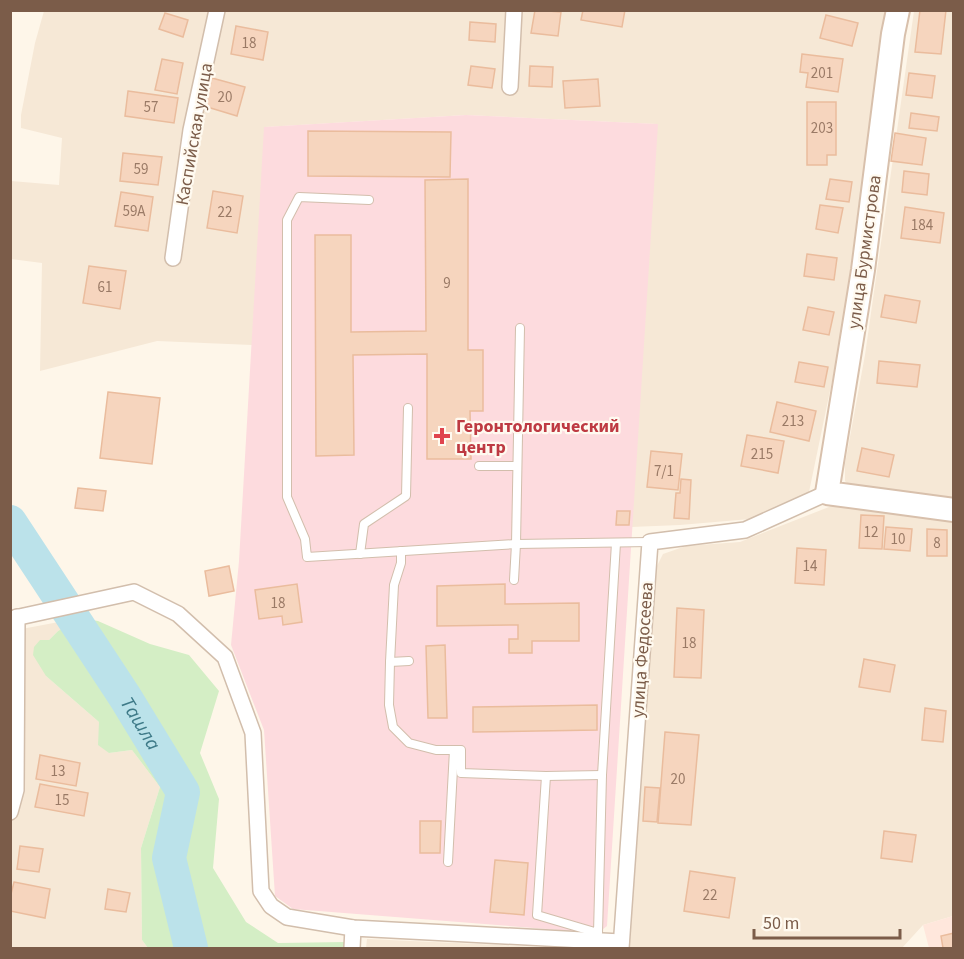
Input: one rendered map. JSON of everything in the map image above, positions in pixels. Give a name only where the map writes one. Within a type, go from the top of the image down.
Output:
[{"type":"street","name":"Каспийская улица","points":[[173,258],[191,130],[217,10]]},
{"type":"street","points":[[510,87],[514,10]]},
{"type":"street","name":"улица Бурмистрова","points":[[827,493],[863,270],[898,10]]},
{"type":"street","points":[[650,542],[745,530],[827,493],[954,510]]},
{"type":"street","name":"улица Федосеева","points":[[14,618],[134,592],[178,614],[225,657],[253,733],[261,891],[271,906],[287,917],[353,928],[621,945],[650,542]]},
{"type":"street","points":[[10,812],[16,790],[14,618]]},
{"type":"street","points":[[352,948],[353,928]]},
{"type":"lane","points":[[369,200],[299,197],[287,220],[287,497],[305,539],[307,557],[516,544],[650,542]]},
{"type":"lane","points":[[514,580],[520,328]]},
{"type":"lane","points":[[360,554],[364,524],[405,496],[408,408]]},
{"type":"lane","points":[[479,466],[517,466]]},
{"type":"lane","points":[[546,776],[537,915],[598,933],[602,775],[616,543]]},
{"type":"lane","points":[[401,551],[401,563],[394,585],[390,662],[389,705],[393,727],[409,743],[436,750],[461,750],[461,773],[602,775]]},
{"type":"lane","points":[[390,662],[409,661]]},
{"type":"lane","points":[[448,862],[454,750]]},
{"type":"shaded area","points":[[44,11],[886,11],[880,41],[842,333],[809,492],[750,519],[631,527],[657,124],[466,115],[265,127],[252,345],[157,341],[40,371],[42,263],[11,259],[11,181],[59,185],[62,138],[21,128],[21,115],[35,43]]},
{"type":"shaded area","points":[[914,11],[953,11],[953,502],[855,491],[845,481],[845,464],[865,355]]},
{"type":"shaded area","name":"Геронтологический центр","points":[[466,115],[658,124],[607,926],[598,933],[293,909],[275,896],[264,730],[231,645],[239,561],[264,127]]},
{"type":"shaded area","points":[[834,505],[953,517],[953,916],[923,925],[902,948],[628,948],[639,758],[655,570],[663,554],[686,546],[740,542]]},
{"type":"shaded area","points":[[80,618],[58,631],[49,640],[46,676],[99,722],[109,753],[132,750],[160,787],[141,848],[142,940],[148,948],[11,948],[11,631]]},
{"type":"shaded area","points":[[953,916],[953,948],[929,948],[923,925]]},
{"type":"shaded area","points":[[367,939],[500,945],[560,948],[366,948]]},
{"type":"green space","points":[[80,618],[98,621],[150,644],[189,655],[219,691],[200,753],[219,799],[213,868],[246,922],[278,943],[345,942],[344,948],[148,948],[142,940],[141,848],[160,787],[132,750],[109,753],[98,745],[99,722],[46,676],[33,655],[34,647],[40,640],[49,640],[58,631]]},
{"type":"building","points":[[535,10],[561,12],[558,36],[531,33]]},
{"type":"building","points":[[583,10],[625,10],[622,27],[581,20]]},
{"type":"building","points":[[920,10],[946,10],[941,54],[915,52]]},
{"type":"building","points":[[165,13],[188,20],[183,37],[159,29]]},
{"type":"building","points":[[826,15],[858,23],[852,46],[820,38]]},
{"type":"building","points":[[470,22],[496,24],[495,42],[469,40]]},
{"type":"building","points":[[236,26],[268,32],[263,60],[231,54]]},
{"type":"building","points":[[802,54],[843,59],[838,92],[806,87],[808,73],[800,72]]},
{"type":"building","points":[[162,59],[183,63],[177,94],[155,90]]},
{"type":"building","points":[[471,66],[495,69],[492,88],[468,85]]},
{"type":"building","points":[[530,66],[553,67],[552,87],[529,86]]},
{"type":"building","points":[[909,73],[935,76],[932,98],[906,95]]},
{"type":"building","points":[[212,78],[245,87],[237,116],[204,106]]},
{"type":"building","points":[[598,79],[600,106],[565,108],[563,81]]},
{"type":"building","points":[[128,91],[178,98],[174,123],[125,116]]},
{"type":"building","points":[[807,102],[836,102],[836,155],[827,155],[827,165],[807,165]]},
{"type":"building","points":[[911,113],[939,117],[937,131],[909,128]]},
{"type":"building","points":[[308,131],[451,132],[450,177],[308,176]]},
{"type":"building","points":[[895,133],[926,138],[922,165],[891,161]]},
{"type":"building","points":[[123,153],[162,157],[158,185],[120,181]]},
{"type":"building","points":[[904,171],[929,174],[927,195],[902,192]]},
{"type":"building","name":"Геронтологический центр","points":[[468,179],[468,350],[483,350],[483,411],[470,411],[471,459],[427,459],[427,354],[353,355],[354,455],[316,456],[315,235],[351,235],[351,332],[426,331],[425,180]]},
{"type":"building","points":[[830,179],[852,182],[849,202],[826,199]]},
{"type":"building","points":[[213,191],[243,196],[237,233],[207,228]]},
{"type":"building","points":[[121,192],[153,197],[148,231],[115,226]]},
{"type":"building","points":[[820,205],[843,208],[838,233],[816,229]]},
{"type":"building","points":[[905,207],[944,213],[940,243],[901,238]]},
{"type":"building","points":[[807,254],[837,258],[834,280],[804,276]]},
{"type":"building","points":[[89,266],[126,271],[120,309],[83,303]]},
{"type":"building","points":[[885,295],[920,301],[916,323],[881,317]]},
{"type":"building","points":[[808,307],[834,312],[829,335],[803,330]]},
{"type":"building","points":[[879,361],[920,365],[917,387],[877,383]]},
{"type":"building","points":[[799,362],[828,367],[824,387],[795,382]]},
{"type":"building","points":[[108,392],[160,398],[152,464],[100,458]]},
{"type":"building","points":[[777,402],[816,411],[809,441],[770,432]]},
{"type":"building","points":[[747,435],[784,441],[778,473],[741,466]]},
{"type":"building","points":[[862,448],[894,455],[889,477],[857,471]]},
{"type":"building","points":[[651,451],[682,454],[678,490],[647,487]]},
{"type":"building","points":[[681,479],[691,480],[689,519],[674,518],[676,493],[680,493]]},
{"type":"building","points":[[78,488],[106,491],[103,511],[75,508]]},
{"type":"building","points":[[617,511],[630,511],[629,525],[616,525]]},
{"type":"building","points":[[861,515],[884,516],[882,549],[859,548]]},
{"type":"building","points":[[886,527],[912,529],[910,551],[884,549]]},
{"type":"building","points":[[927,529],[947,530],[947,556],[927,556]]},
{"type":"building","points":[[797,548],[826,550],[824,585],[795,583]]},
{"type":"building","points":[[229,566],[234,591],[209,596],[205,571]]},
{"type":"building","points":[[297,584],[302,622],[283,625],[282,616],[259,619],[255,590]]},
{"type":"building","points":[[505,584],[505,604],[579,603],[579,641],[532,641],[532,653],[509,653],[509,639],[518,639],[518,625],[437,626],[437,586]]},
{"type":"building","points":[[677,608],[704,610],[701,678],[674,677]]},
{"type":"building","points":[[445,645],[447,718],[428,718],[426,646]]},
{"type":"building","points":[[864,659],[895,665],[890,692],[859,687]]},
{"type":"building","points":[[597,705],[597,730],[473,732],[473,707]]},
{"type":"building","points":[[925,708],[946,711],[943,742],[922,740]]},
{"type":"building","points":[[665,732],[699,735],[691,825],[658,823]]},
{"type":"building","points":[[40,755],[80,763],[76,786],[36,779]]},
{"type":"building","points":[[40,784],[88,793],[84,816],[35,807]]},
{"type":"building","points":[[645,787],[660,788],[657,822],[643,821]]},
{"type":"building","points":[[420,821],[441,821],[440,853],[420,853]]},
{"type":"building","points":[[884,831],[916,835],[912,862],[881,858]]},
{"type":"building","points":[[20,846],[43,849],[39,872],[17,869]]},
{"type":"building","points":[[495,860],[528,863],[524,915],[490,912]]},
{"type":"building","points":[[690,871],[735,878],[729,918],[684,911]]},
{"type":"building","points":[[14,882],[50,889],[45,918],[10,911]]},
{"type":"building","points":[[108,889],[130,893],[126,912],[105,909]]},
{"type":"building","points":[[954,933],[954,948],[943,948],[941,936]]},
{"type":"waterway","name":"Ташла","points":[[10,522],[125,697],[183,792],[169,858],[191,948]]},
{"type":"place","name":"Геронтологический центр","points":[[442,436]]}]
